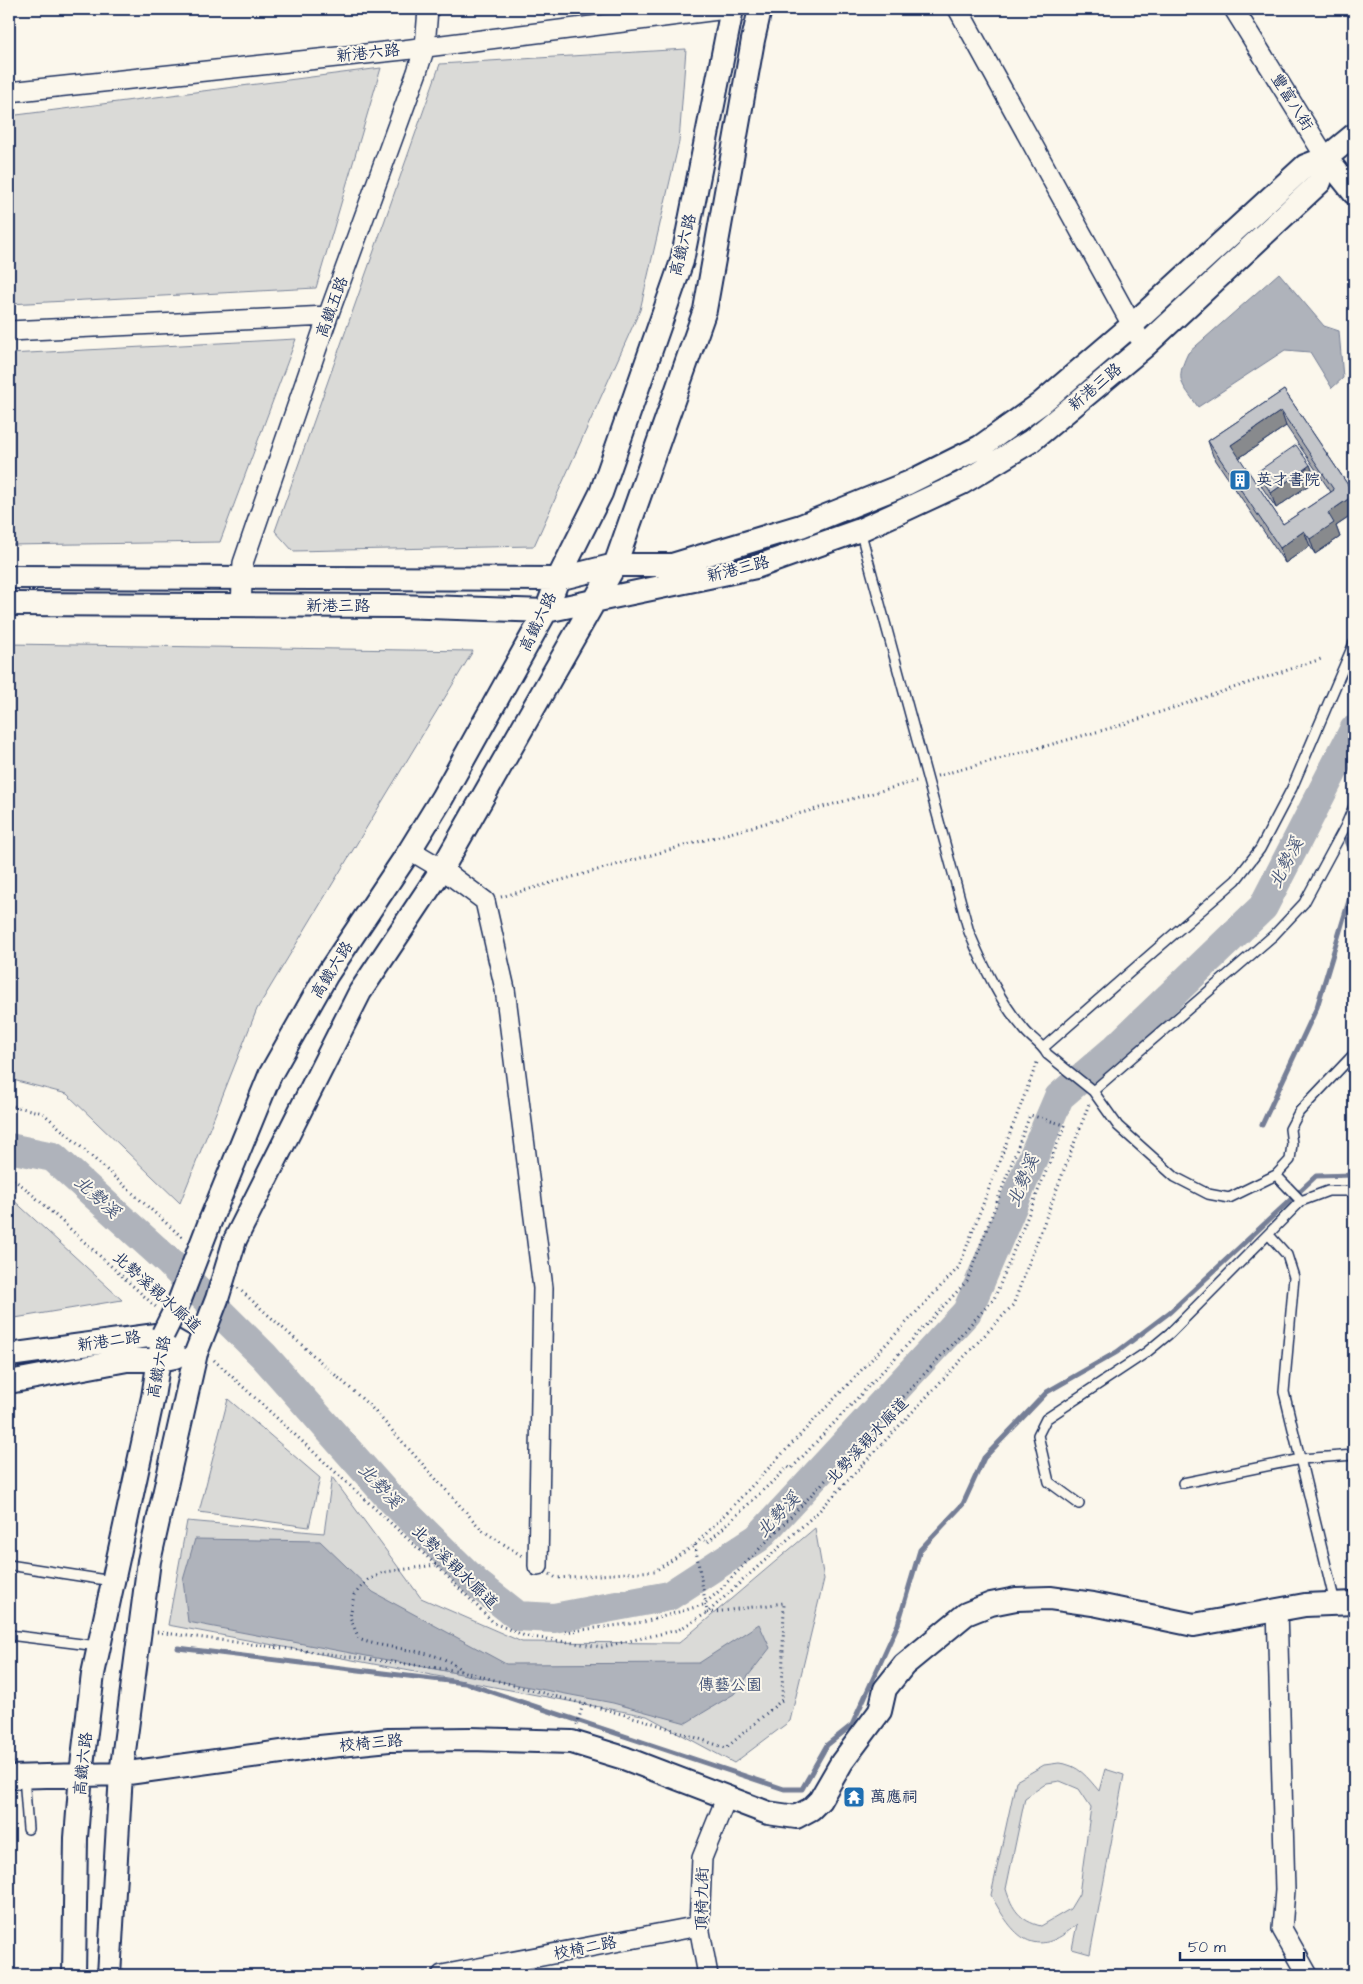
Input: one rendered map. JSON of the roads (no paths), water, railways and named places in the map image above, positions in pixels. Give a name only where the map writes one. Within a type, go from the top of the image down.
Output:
[{"type":"street","name":"高鐵五路","points":[[241,606],[243,563],[328,316],[425,47],[428,9]]},
{"type":"street","name":"新港六路","points":[[9,92],[425,47],[726,9]]},
{"type":"street","name":"高鐵六路","points":[[74,1975],[76,1838],[81,1774],[93,1674],[160,1360],[163,1323],[179,1302],[210,1219],[270,1075],[326,976],[410,850],[442,798],[546,611],[558,579],[601,494],[682,261],[732,9]]},
{"type":"street","name":"高鐵六路","points":[[109,1975],[121,1774],[149,1561],[204,1356],[217,1299],[235,1240],[360,992],[442,869],[615,565],[705,310],[760,9]]},
{"type":"street","points":[[958,9],[1131,326],[1144,346]]},
{"type":"street","name":"豐富八街","points":[[1234,9],[1326,158],[1354,193]]},
{"type":"street","name":"新港三路","points":[[9,577],[558,579],[615,565],[672,565],[801,526],[908,483],[980,447],[1040,404],[1131,326],[1305,166],[1326,158],[1354,135]]},
{"type":"street","name":"新港三路","points":[[9,604],[398,606],[546,611],[756,567],[860,530],[962,483],[1031,441],[1144,346],[1320,182],[1326,158]]},
{"type":"street","points":[[9,331],[328,316]]},
{"type":"street","points":[[410,850],[442,869],[485,901],[505,989],[544,1288],[538,1566]]},
{"type":"street","name":"新港二路","points":[[9,1355],[163,1323],[204,1356]]},
{"type":"street","name":"新港二路","points":[[9,1382],[127,1360],[160,1360],[204,1356]]},
{"type":"street","name":"校椅三路","points":[[16,1777],[121,1774],[310,1748],[389,1740],[470,1739],[572,1742],[624,1758],[768,1813],[796,1817],[812,1809],[820,1800],[842,1762],[880,1712],[885,1689],[904,1665],[966,1614],[991,1604],[1016,1599],[1050,1598],[1093,1604],[1194,1625],[1277,1610],[1345,1603]]},
{"type":"street","points":[[1277,1610],[1285,1890],[1282,1929],[1308,1975]]},
{"type":"street","name":"頂椅九街","points":[[708,1975],[699,1926],[702,1858],[727,1796]]},
{"type":"street","name":"校椅二路","points":[[442,1975],[699,1926]]},
{"type":"lane","points":[[860,530],[969,932],[986,971],[1022,1028],[1045,1051],[1093,1091],[1118,1126],[1175,1177],[1208,1194],[1229,1198],[1276,1175],[1290,1160],[1292,1144],[1290,1129],[1299,1112],[1354,1054]]},
{"type":"lane","points":[[1045,1051],[1236,880],[1260,849],[1292,788],[1354,643]]},
{"type":"lane","points":[[1093,1091],[1274,935],[1304,902],[1345,827],[1354,806]]},
{"type":"lane","points":[[1276,1175],[1301,1201]]},
{"type":"lane","points":[[1080,1504],[1050,1482],[1038,1435],[1046,1419],[1158,1343],[1269,1235],[1301,1201],[1328,1191],[1354,1191]]},
{"type":"lane","points":[[1269,1235],[1287,1255],[1294,1277],[1284,1392],[1301,1459],[1345,1603]]},
{"type":"lane","points":[[1183,1482],[1301,1459],[1354,1455]]},
{"type":"lane","points":[[9,1565],[112,1581]]},
{"type":"lane","points":[[9,1634],[99,1646]]},
{"type":"lane","points":[[16,1777],[28,1829]]},
{"type":"waterway","name":"北勢溪","points":[[9,1148],[53,1157],[168,1261],[264,1356],[387,1495],[476,1583],[518,1616],[554,1618],[669,1596],[758,1538],[967,1312],[1059,1097],[1116,1048],[1263,907],[1354,730]]},
{"type":"waterway","points":[[1346,839],[1352,852],[1354,863]]},
{"type":"waterway","points":[[1262,1125],[1317,1007],[1354,884]]},
{"type":"waterway","points":[[178,1648],[465,1683],[784,1789],[802,1789],[827,1745],[852,1725],[898,1624],[920,1550],[963,1504],[984,1458],[1047,1392],[1117,1352],[1170,1312],[1316,1176],[1354,1175]]},
{"type":"place","name":"英才書院","points":[[1240,480]]},
{"type":"place","name":"萬應祠","points":[[854,1797]]},
{"type":"park label","name":"傳藝公園","points":[[730,1685]]}]
